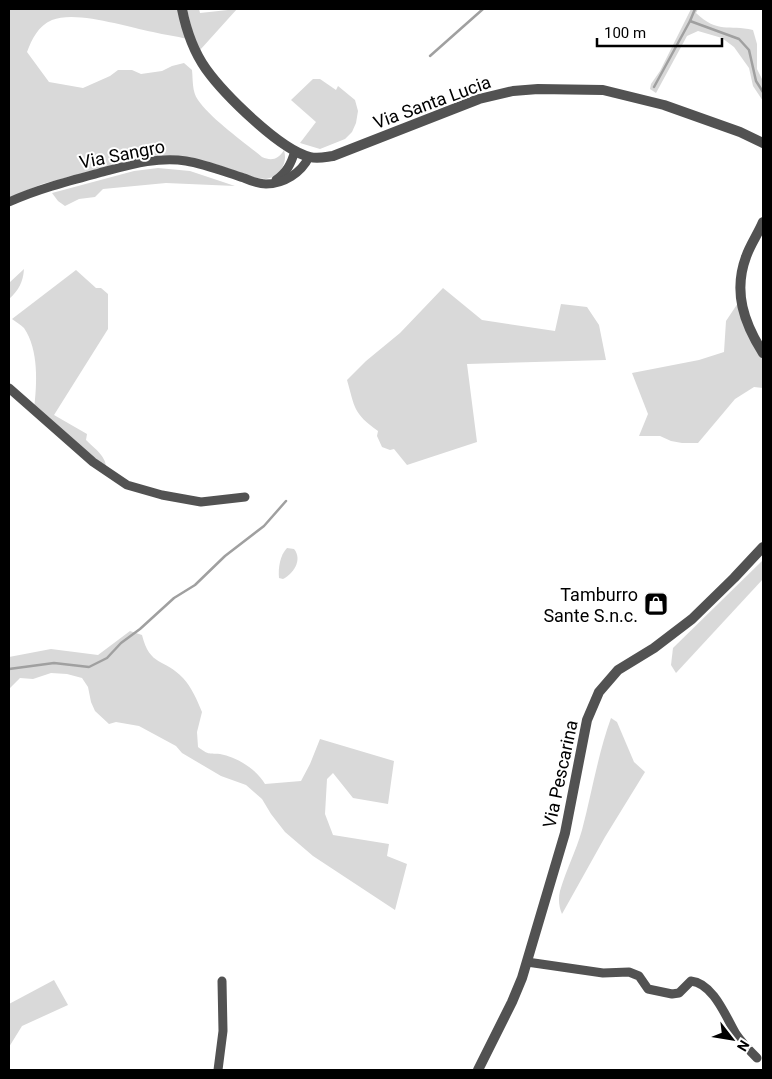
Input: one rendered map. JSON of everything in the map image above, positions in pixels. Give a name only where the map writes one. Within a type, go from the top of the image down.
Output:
[{"type":"street","name":"Via Santa Lucia","points":[[182,9],[186,30],[206,68],[241,108],[282,144],[309,157],[333,156],[479,99],[513,91],[538,90],[603,90],[612,92],[664,105],[740,132],[763,143]]},
{"type":"street","points":[[272,183],[284,174],[290,166],[295,151]]},
{"type":"street","name":"Via Sangro","points":[[9,202],[73,180],[131,165],[168,160],[186,161],[254,182],[272,183],[293,176],[309,157]]},
{"type":"street","points":[[763,222],[746,256],[739,291],[753,338],[763,353]]},
{"type":"street","points":[[9,388],[93,462],[127,485],[162,495],[201,502],[245,497]]},
{"type":"street","name":"Via Pescarina","points":[[478,1070],[512,1002],[527,962],[563,839],[587,720],[599,692],[618,670],[654,648],[692,619],[724,589],[763,547]]},
{"type":"street","points":[[527,962],[603,974],[629,972],[639,976],[648,989],[672,994],[679,993],[691,981],[702,984],[715,998],[737,1035],[757,1058]]},
{"type":"street","points":[[218,1070],[223,1032],[222,981]]},
{"type":"shaded area","points":[[9,9],[179,9],[187,39],[102,20],[62,17],[52,20],[39,29],[27,52],[49,82],[83,88],[110,76],[118,70],[132,70],[141,74],[162,71],[184,63],[192,70],[196,97],[203,107],[219,122],[262,157],[274,159],[284,150],[285,161],[281,170],[277,176],[266,179],[257,178],[209,162],[178,156],[133,160],[42,184],[9,198]]},
{"type":"shaded area","points":[[187,9],[199,9],[200,13],[237,9],[200,50],[193,34]]},
{"type":"shaded area","points":[[691,9],[698,9],[696,13],[711,24],[753,30],[757,44],[757,69],[763,81],[763,101],[753,86],[749,68],[734,47],[722,38],[698,31],[687,36],[656,93],[650,89]]},
{"type":"shaded area","points":[[313,79],[320,79],[336,90],[338,86],[355,100],[358,111],[352,132],[345,139],[320,149],[300,143],[316,122],[291,100]]},
{"type":"shaded area","points":[[158,168],[190,171],[235,186],[166,183],[103,189],[95,197],[79,199],[65,206],[52,193],[134,171]]},
{"type":"shaded area","points":[[24,269],[20,286],[9,299],[9,283]]},
{"type":"shaded area","points":[[76,270],[96,288],[101,288],[108,294],[108,329],[54,415],[87,434],[86,440],[102,455],[106,467],[34,409],[36,389],[35,357],[24,328],[12,319]]},
{"type":"shaded area","points":[[443,288],[482,320],[555,331],[561,304],[587,307],[599,325],[606,360],[467,364],[477,442],[407,465],[394,449],[390,450],[382,447],[377,436],[378,431],[356,409],[347,380],[366,361],[400,333]]},
{"type":"shaded area","points":[[738,303],[763,357],[763,388],[754,387],[735,399],[698,443],[671,441],[660,436],[639,436],[648,414],[632,373],[699,360],[724,352],[726,321]]},
{"type":"shaded area","points":[[287,548],[294,549],[297,553],[297,562],[290,574],[283,579],[279,578],[279,566]]},
{"type":"shaded area","points":[[763,560],[763,579],[676,673],[671,665],[673,648]]},
{"type":"shaded area","points":[[130,631],[142,635],[145,645],[153,657],[176,672],[192,690],[202,712],[197,732],[198,747],[208,753],[220,754],[239,761],[257,773],[265,784],[301,781],[320,739],[394,761],[388,804],[353,798],[333,773],[327,779],[325,814],[333,835],[389,844],[387,856],[407,864],[395,910],[313,856],[285,832],[262,799],[246,785],[221,776],[182,753],[176,746],[139,726],[116,722],[109,724],[95,711],[88,687],[82,678],[67,674],[51,673],[33,679],[20,678],[9,689],[9,657],[51,649],[98,655]]},
{"type":"shaded area","points":[[611,718],[617,722],[634,762],[645,772],[605,837],[562,914],[559,903],[560,891],[582,830]]},
{"type":"shaded area","points":[[54,980],[68,1005],[22,1026],[9,1047],[9,1004]]},
{"type":"waterway","points":[[430,56],[483,9]]},
{"type":"waterway","points":[[690,21],[695,9]]},
{"type":"waterway","points":[[654,87],[690,21],[739,39],[749,50],[756,81],[763,92]]},
{"type":"waterway","points":[[9,669],[54,663],[89,667],[107,658],[121,643],[140,629],[174,598],[195,585],[225,556],[264,526],[286,501]]},
{"type":"place","name":"Tamburro Sante S.n.c.","points":[[656,604]]}]
